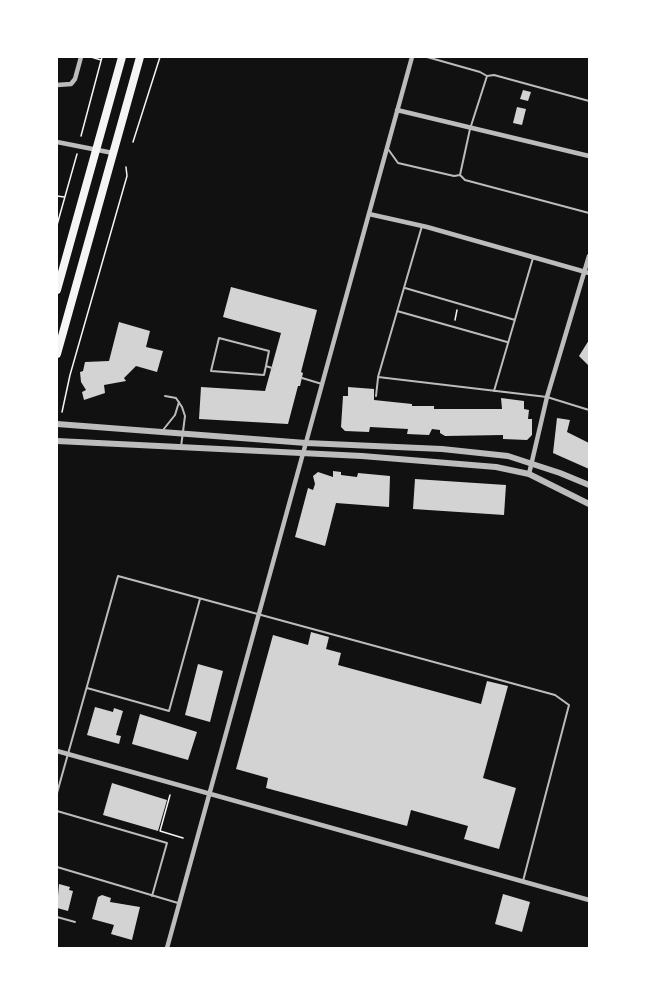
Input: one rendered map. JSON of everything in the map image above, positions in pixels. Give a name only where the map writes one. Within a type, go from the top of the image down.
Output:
[{"type":"main road","points":[[57,290],[122,57]]},
{"type":"main road","points":[[57,354],[140,57]]},
{"type":"street","points":[[57,85],[71,84],[81,57]]},
{"type":"street","points":[[167,948],[412,57]]},
{"type":"street","points":[[397,111],[589,156]]},
{"type":"street","points":[[57,142],[113,153]]},
{"type":"street","points":[[369,214],[422,226],[587,272]]},
{"type":"street","points":[[528,474],[548,397],[587,272],[589,256]]},
{"type":"street","points":[[57,424],[306,443],[442,449],[508,456],[589,485]]},
{"type":"street","points":[[57,441],[496,467],[528,474],[589,504]]},
{"type":"street","points":[[57,751],[589,900]]},
{"type":"lane","points":[[427,57],[487,76],[494,75],[589,101]]},
{"type":"lane","points":[[460,175],[470,129],[487,76]]},
{"type":"lane","points":[[387,148],[398,163],[454,176],[460,175]]},
{"type":"lane","points":[[460,175],[465,180],[589,213]]},
{"type":"lane","points":[[376,396],[378,377],[422,226]]},
{"type":"lane","points":[[494,391],[534,257]]},
{"type":"lane","points":[[404,288],[515,320]]},
{"type":"lane","points":[[397,311],[508,342]]},
{"type":"lane","points":[[219,338],[269,351],[266,366],[264,375],[211,371],[219,338]]},
{"type":"lane","points":[[266,366],[272,369]]},
{"type":"lane","points":[[378,377],[548,397],[589,410]]},
{"type":"lane","points":[[302,378],[322,384]]},
{"type":"lane","points":[[165,396],[176,398],[185,416],[181,447]]},
{"type":"lane","points":[[163,431],[175,415],[179,402]]},
{"type":"lane","points":[[57,793],[118,576],[258,616],[555,695],[569,705],[524,881]]},
{"type":"lane","points":[[86,688],[169,711],[200,599]]},
{"type":"lane","points":[[57,812],[167,843],[152,896]]},
{"type":"lane","points":[[57,867],[179,903]]},
{"type":"lane","points":[[57,917],[75,922]]},
{"type":"path","points":[[81,136],[101,59],[91,57]]},
{"type":"path","points":[[133,142],[160,57]]},
{"type":"path","points":[[57,225],[77,153]]},
{"type":"path","points":[[62,412],[73,363],[127,176],[126,167]]},
{"type":"path","points":[[57,196],[65,198]]},
{"type":"path","points":[[453,327],[459,304]]},
{"type":"path","points":[[170,795],[160,831],[183,838]]},
{"type":"building","points":[[523,90],[531,92],[528,101],[520,99]]},
{"type":"building","points":[[517,107],[526,109],[522,125],[513,123]]},
{"type":"building","points":[[231,287],[317,310],[301,372],[303,373],[300,386],[298,386],[288,424],[199,419],[201,387],[265,391],[281,333],[223,317]]},
{"type":"building","points":[[119,322],[150,331],[146,347],[163,351],[157,372],[136,366],[124,378],[126,381],[104,385],[105,393],[84,400],[82,392],[86,390],[81,382],[80,372],[83,371],[85,362],[109,361]]},
{"type":"building","points":[[589,340],[589,366],[579,356]]},
{"type":"building","points":[[348,387],[374,389],[374,400],[412,404],[412,406],[434,406],[434,409],[502,409],[501,398],[524,401],[524,409],[529,410],[528,419],[532,419],[532,435],[527,440],[503,439],[503,435],[445,436],[440,433],[440,430],[432,429],[429,435],[407,434],[408,429],[370,427],[369,432],[345,431],[341,427],[343,396],[348,396]]},
{"type":"building","points":[[557,418],[570,420],[567,432],[589,443],[589,469],[553,453]]},
{"type":"building","points":[[333,471],[341,472],[341,475],[357,477],[358,473],[390,476],[389,507],[336,503],[325,546],[295,537],[308,488],[313,490],[315,484],[313,476],[318,472],[333,477]]},
{"type":"building","points":[[415,479],[506,485],[504,515],[413,509]]},
{"type":"building","points":[[311,632],[329,637],[326,649],[341,653],[338,665],[481,704],[487,681],[508,686],[483,778],[516,788],[499,849],[464,839],[468,826],[411,810],[407,826],[266,788],[268,778],[236,769],[273,635],[308,645]]},
{"type":"building","points":[[198,664],[223,671],[210,722],[185,715]]},
{"type":"building","points":[[95,707],[113,712],[114,708],[123,711],[116,735],[121,736],[119,744],[87,735]]},
{"type":"building","points":[[140,714],[197,732],[188,760],[132,744]]},
{"type":"building","points":[[112,783],[167,800],[158,831],[103,815]]},
{"type":"building","points":[[59,884],[70,887],[69,890],[73,891],[68,911],[57,908]]},
{"type":"building","points":[[503,894],[530,902],[522,932],[495,924]]},
{"type":"building","points":[[102,895],[111,898],[110,902],[140,907],[132,940],[111,934],[114,925],[92,919],[98,897]]}]
